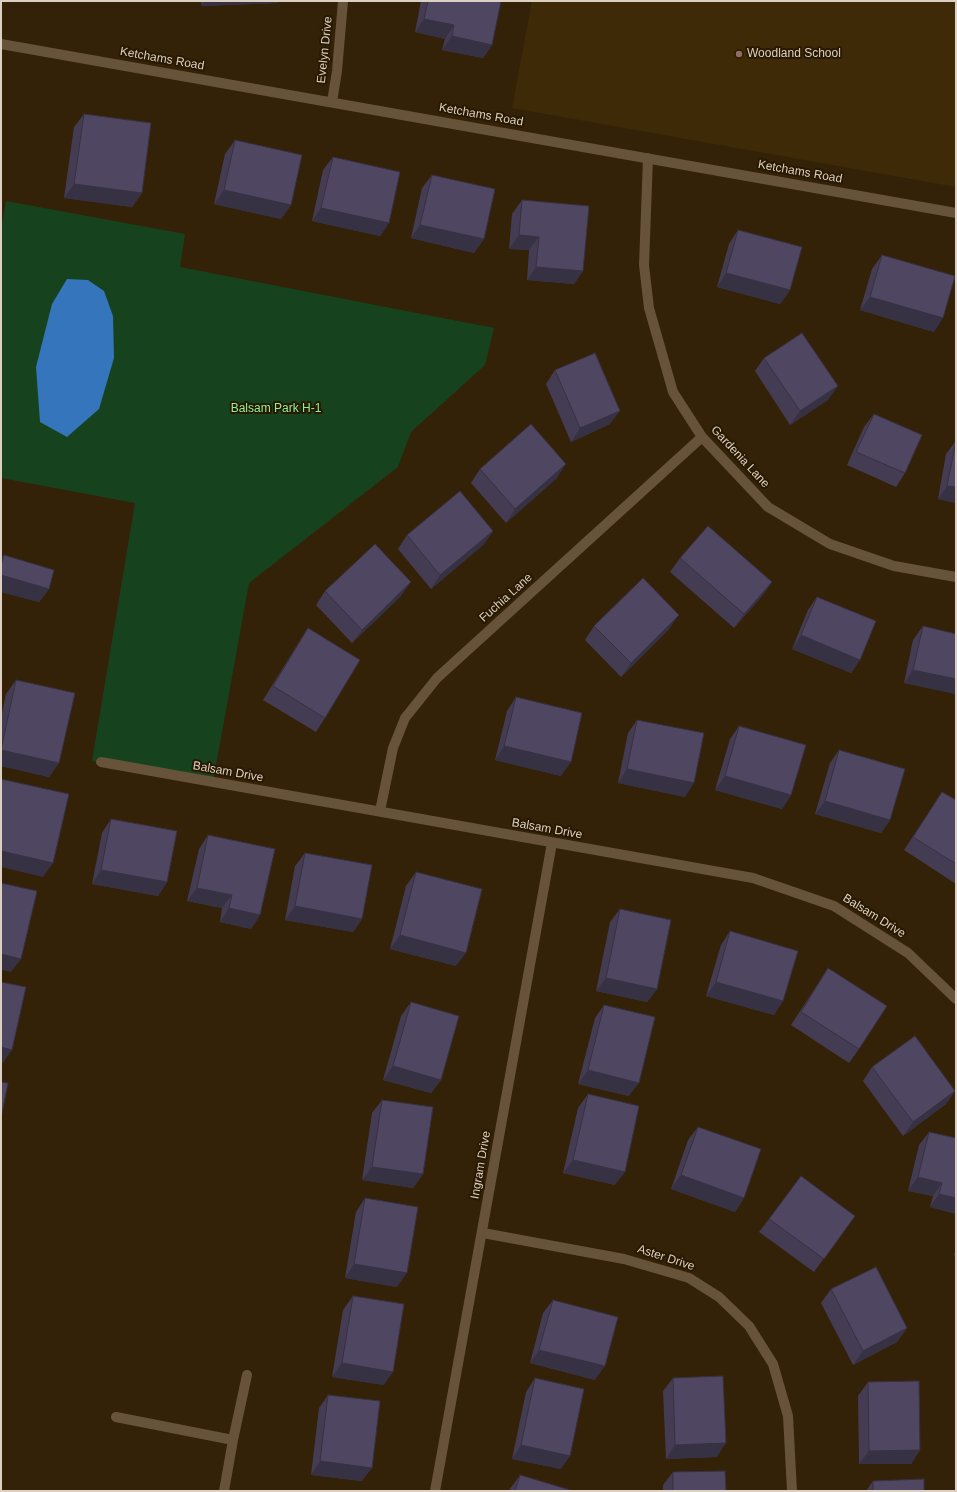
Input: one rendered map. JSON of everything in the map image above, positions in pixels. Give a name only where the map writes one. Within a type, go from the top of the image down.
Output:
[{"type":"street","name":"Evelyn Drive","points":[[332,102],[337,71],[343,1]]},
{"type":"street","name":"Ketchams Road","points":[[1,44],[956,213]]},
{"type":"street","name":"Gardenia Lane","points":[[648,158],[644,265],[649,308],[673,392],[702,437],[768,507],[830,544],[894,566],[956,577]]},
{"type":"street","name":"Fuchia Lane","points":[[380,812],[393,748],[405,718],[437,678],[702,437]]},
{"type":"street","name":"Balsam Drive","points":[[101,762],[753,878],[834,906],[908,953],[956,999]]},
{"type":"street","name":"Ingram Drive","points":[[435,1491],[483,1233],[552,843]]},
{"type":"street","name":"Aster Drive","points":[[483,1233],[624,1259],[689,1278],[719,1297],[749,1326],[773,1364],[788,1416],[792,1491]]},
{"type":"street","points":[[224,1491],[247,1376]]},
{"type":"street","points":[[116,1417],[233,1440]]},
{"type":"shaded area","name":"Woodland School","points":[[532,1],[956,1],[956,187],[512,108]]},
{"type":"green space","name":"Balsam Park H-1","points":[[6,201],[185,234],[180,267],[494,328],[485,365],[411,432],[398,467],[249,583],[213,782],[92,761],[135,503],[1,478],[1,229]]},
{"type":"water","points":[[67,279],[88,280],[104,291],[113,316],[114,358],[99,409],[67,437],[40,422],[36,367],[52,304]]},
{"type":"building","points":[[428,1],[501,1],[492,45],[452,36],[454,25],[424,19]]},
{"type":"building","points":[[84,114],[151,123],[142,193],[74,184]]},
{"type":"building","points":[[235,140],[302,155],[291,205],[224,190]]},
{"type":"building","points":[[333,157],[400,172],[389,223],[321,208]]},
{"type":"building","points":[[432,175],[495,189],[484,239],[420,225]]},
{"type":"building","points":[[522,200],[589,206],[583,271],[536,267],[539,237],[519,235]]},
{"type":"building","points":[[738,230],[802,247],[790,290],[726,273]]},
{"type":"building","points":[[882,255],[955,276],[943,318],[870,297]]},
{"type":"building","points":[[802,333],[838,386],[800,411],[764,358]]},
{"type":"building","points":[[595,353],[620,411],[580,428],[555,370]]},
{"type":"building","points":[[874,414],[922,435],[905,473],[856,452]]},
{"type":"building","points":[[531,424],[566,464],[515,509],[480,469]]},
{"type":"building","points":[[956,441],[956,487],[947,486]]},
{"type":"building","points":[[460,491],[493,531],[440,575],[407,535]]},
{"type":"building","points":[[708,526],[772,582],[744,614],[680,558]]},
{"type":"building","points":[[375,544],[411,582],[362,630],[325,591]]},
{"type":"building","points":[[4,555],[54,570],[49,589],[1,575],[1,565]]},
{"type":"building","points":[[643,578],[679,615],[631,663],[594,626]]},
{"type":"building","points":[[817,597],[876,621],[860,660],[801,635]]},
{"type":"building","points":[[923,626],[956,634],[956,679],[913,670]]},
{"type":"building","points":[[308,628],[360,660],[325,718],[273,686]]},
{"type":"building","points":[[16,680],[75,693],[59,763],[1,750]]},
{"type":"building","points":[[516,697],[582,713],[571,762],[504,746]]},
{"type":"building","points":[[637,720],[704,733],[694,783],[627,769]]},
{"type":"building","points":[[739,726],[806,745],[791,795],[725,776]]},
{"type":"building","points":[[839,750],[905,769],[890,820],[825,801]]},
{"type":"building","points":[[1,779],[69,794],[53,863],[1,851]]},
{"type":"building","points":[[942,792],[956,800],[956,864],[913,837]]},
{"type":"building","points":[[111,819],[177,831],[167,882],[101,870]]},
{"type":"building","points":[[208,835],[275,849],[260,915],[229,908],[232,895],[197,888]]},
{"type":"building","points":[[305,853],[372,865],[362,919],[295,906]]},
{"type":"building","points":[[416,872],[482,889],[466,953],[400,935]]},
{"type":"building","points":[[1,883],[37,891],[21,959],[1,954]]},
{"type":"building","points":[[620,909],[671,920],[657,989],[606,978]]},
{"type":"building","points":[[730,931],[798,951],[783,1001],[716,982]]},
{"type":"building","points":[[828,968],[887,1006],[859,1049],[801,1012]]},
{"type":"building","points":[[1,982],[26,987],[12,1050],[1,1047]]},
{"type":"building","points":[[411,1002],[459,1016],[441,1080],[393,1066]]},
{"type":"building","points":[[604,1005],[655,1017],[639,1083],[588,1070]]},
{"type":"building","points":[[915,1036],[955,1091],[913,1122],[872,1067]]},
{"type":"building","points":[[1,1082],[8,1083],[1,1118]]},
{"type":"building","points":[[588,1094],[639,1106],[625,1172],[573,1160]]},
{"type":"building","points":[[382,1100],[433,1107],[423,1174],[372,1167]]},
{"type":"building","points":[[698,1127],[761,1149],[744,1198],[681,1175]]},
{"type":"building","points":[[929,1132],[956,1138],[956,1198],[939,1194],[942,1183],[918,1177]]},
{"type":"building","points":[[801,1176],[855,1216],[824,1259],[769,1219]]},
{"type":"building","points":[[365,1198],[418,1207],[407,1273],[354,1264]]},
{"type":"building","points":[[876,1267],[907,1328],[863,1351],[831,1289]]},
{"type":"building","points":[[353,1296],[404,1304],[393,1372],[342,1363]]},
{"type":"building","points":[[553,1300],[618,1317],[605,1366],[539,1350]]},
{"type":"building","points":[[723,1376],[726,1443],[675,1445],[673,1378]]},
{"type":"building","points":[[535,1378],[584,1389],[570,1456],[521,1445]]},
{"type":"building","points":[[919,1381],[920,1450],[869,1451],[868,1382]]},
{"type":"building","points":[[328,1395],[380,1401],[372,1468],[320,1461]]},
{"type":"building","points":[[725,1471],[726,1491],[673,1491],[673,1472]]},
{"type":"building","points":[[520,1475],[570,1490],[570,1491],[515,1491]]},
{"type":"building","points":[[924,1479],[924,1491],[873,1491],[873,1481]]},
{"type":"place","name":"Woodland School","points":[[739,54]]}]
